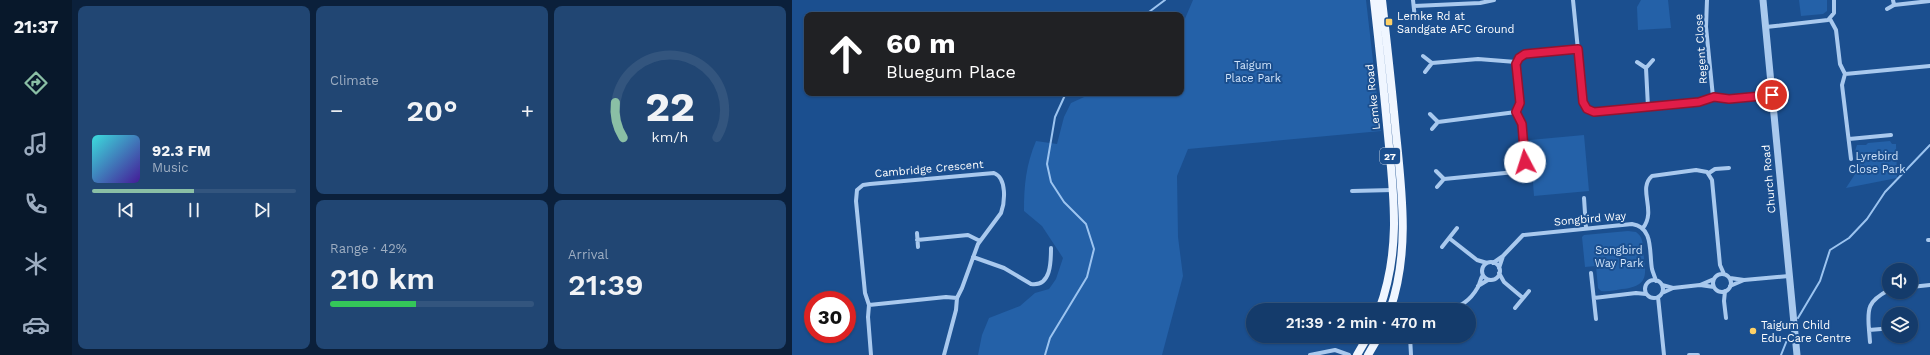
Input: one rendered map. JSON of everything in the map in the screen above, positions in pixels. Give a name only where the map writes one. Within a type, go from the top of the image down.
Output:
[{"type":"main road","name":"Lemke Road","points":[[1374,0],[1398,189],[1404,224],[1402,257],[1392,303]]},
{"type":"main road","name":"Lemke Road","points":[[1381,303],[1393,256],[1398,189],[1382,0]]},
{"type":"main road","points":[[1357,355],[1364,343]]},
{"type":"main road","points":[[1368,355],[1375,343]]},
{"type":"street","points":[[1413,0],[1415,19]]},
{"type":"street","points":[[1414,6],[1480,3],[1494,0]]},
{"type":"street","points":[[1573,0],[1583,100],[1587,109],[1597,112],[1699,102],[1714,97],[1729,99],[1772,95]]},
{"type":"street","name":"Regent Close","points":[[1708,0],[1706,28],[1714,97]]},
{"type":"street","name":"Church Road","points":[[1763,0],[1797,355]]},
{"type":"street","points":[[1766,27],[1830,19],[1834,13],[1834,0]]},
{"type":"street","points":[[1893,0],[1894,5]]},
{"type":"street","points":[[1887,9],[1894,5],[1930,1]]},
{"type":"street","points":[[1830,19],[1836,30],[1840,64],[1845,74],[1842,85],[1851,159]]},
{"type":"street","points":[[1437,187],[1444,179],[1515,172],[1523,169],[1525,162],[1522,127],[1516,112],[1520,103],[1516,62],[1520,56],[1525,54],[1578,49]]},
{"type":"street","points":[[1423,56],[1432,63],[1478,58],[1516,62]]},
{"type":"street","points":[[1648,107],[1646,68],[1653,60]]},
{"type":"street","points":[[1637,62],[1646,68]]},
{"type":"street","points":[[1425,72],[1432,63]]},
{"type":"street","points":[[1845,74],[1930,66]]},
{"type":"street","points":[[1432,129],[1438,122],[1516,112]]},
{"type":"street","points":[[1430,114],[1438,122]]},
{"type":"street","points":[[1849,139],[1890,135]]},
{"type":"street","points":[[1709,173],[1715,169],[1729,168]]},
{"type":"street","points":[[1656,281],[1652,271],[1648,237],[1643,228],[1649,217],[1646,186],[1648,180],[1652,176],[1700,170],[1709,173],[1712,180],[1720,265],[1718,275],[1714,279],[1700,285]]},
{"type":"street","points":[[1436,171],[1444,179]]},
{"type":"street","name":"Cambridge Crescent","points":[[859,188],[870,184],[991,172],[997,174],[1002,179],[1004,199],[1003,207],[998,217],[980,241],[957,298],[956,310],[944,355]]},
{"type":"street","points":[[855,184],[859,188],[856,193],[856,201],[865,293],[869,305],[868,317],[871,355]]},
{"type":"street","points":[[1352,191],[1398,189]]},
{"type":"street","points":[[1584,198],[1586,228]]},
{"type":"street","name":"Songbird Way","points":[[1493,263],[1503,256],[1523,235],[1632,224],[1643,228]]},
{"type":"street","points":[[1442,247],[1457,228]]},
{"type":"street","points":[[917,233],[918,247]]},
{"type":"street","points":[[918,240],[968,235],[980,241]]},
{"type":"street","points":[[1449,238],[1477,260],[1482,268],[1483,275],[1478,286],[1463,303]]},
{"type":"street","points":[[973,258],[998,265],[1031,284],[1038,285],[1043,283],[1048,275],[1051,248]]},
{"type":"street","name":"Songbird Way","points":[[1499,268],[1503,256]]},
{"type":"street","points":[[1477,260],[1493,263],[1499,268],[1499,274],[1504,282],[1523,298]]},
{"type":"street","points":[[1482,268],[1487,263]]},
{"type":"street","points":[[1720,265],[1724,274],[1730,278],[1744,280],[1789,276]]},
{"type":"street","points":[[1636,293],[1645,288],[1650,281],[1652,271]]},
{"type":"street","points":[[1591,273],[1596,319]]},
{"type":"street","points":[[1494,279],[1499,274]]},
{"type":"street","points":[[1718,275],[1724,274]]},
{"type":"street","points":[[1483,275],[1488,280]]},
{"type":"street","points":[[1730,278],[1730,286]]},
{"type":"street","points":[[1478,286],[1488,280],[1494,279],[1504,282]]},
{"type":"street","points":[[1714,279],[1714,287]]},
{"type":"street","points":[[1720,292],[1725,291],[1730,286],[1744,280]]},
{"type":"street","points":[[1650,281],[1656,281],[1662,285],[1673,288]]},
{"type":"street","points":[[1662,285],[1662,293]]},
{"type":"street","points":[[1656,298],[1662,293],[1673,288],[1700,285],[1714,287],[1720,292],[1724,301]]},
{"type":"street","points":[[1918,286],[1930,285]]},
{"type":"street","points":[[1645,288],[1646,294]]},
{"type":"street","points":[[1515,308],[1529,291]]},
{"type":"street","points":[[1725,291],[1724,301],[1726,318]]},
{"type":"street","points":[[1594,298],[1636,293],[1646,294],[1656,298]]},
{"type":"street","points":[[1870,342],[1867,312],[1869,307],[1882,296]]},
{"type":"street","points":[[869,305],[946,297],[957,298]]},
{"type":"street","points":[[1656,298],[1664,355]]},
{"type":"street","points":[[1869,330],[1881,329]]},
{"type":"street","points":[[1410,343],[1411,355]]},
{"type":"street","points":[[1310,355],[1335,350],[1349,355]]},
{"type":"street","points":[[1689,355],[1698,355]]},
{"type":"green space","name":"Taigum Place Park","points":[[1193,0],[1366,0],[1381,131],[1188,149],[1177,176],[1178,237],[1183,276],[1162,355],[978,355],[982,335],[989,318],[1020,306],[1035,293],[1049,289],[1056,279],[1063,258],[1042,226],[1024,211],[1026,175],[1036,141],[1057,144],[1064,117],[1071,103],[1086,96],[1184,96],[1184,21]]},
{"type":"green space","points":[[1641,0],[1668,0],[1671,28],[1638,30],[1637,7]]},
{"type":"green space","points":[[1799,0],[1827,0],[1827,11],[1823,14],[1801,16]]},
{"type":"green space","points":[[1584,135],[1589,191],[1534,196],[1530,140]]},
{"type":"green space","name":"Lyrebird Close Park","points":[[1890,141],[1892,144],[1896,144],[1897,178],[1846,188],[1857,171],[1856,156],[1858,154],[1855,151],[1857,145]]},
{"type":"green space","name":"Songbird Way Park","points":[[1628,231],[1636,232],[1642,241],[1645,266],[1644,278],[1638,285],[1609,291],[1601,291],[1598,288],[1596,266],[1585,267],[1582,237],[1584,235]]},
{"type":"waterway","points":[[1149,12],[1165,0]]},
{"type":"waterway","points":[[1045,355],[1050,338],[1087,277],[1094,249],[1086,224],[1064,202],[1051,182],[1047,164],[1055,117],[1065,96]]},
{"type":"waterway","points":[[1798,318],[1820,281],[1830,250],[1849,238],[1867,219],[1885,192],[1930,145]]},
{"type":"waterway","points":[[1781,355],[1787,340]]},
{"type":"place","name":"Lemke Rd at Sandgate AFC Ground","points":[[1389,22]]},
{"type":"place","name":"Taigum Child Edu-Care Centre","points":[[1753,331]]},
{"type":"route","points":[[1525,162],[1522,124],[1516,112],[1520,106],[1516,64],[1520,56],[1525,54],[1578,49],[1583,102],[1587,109],[1594,112],[1702,102],[1714,97],[1729,99],[1772,95]]}]
